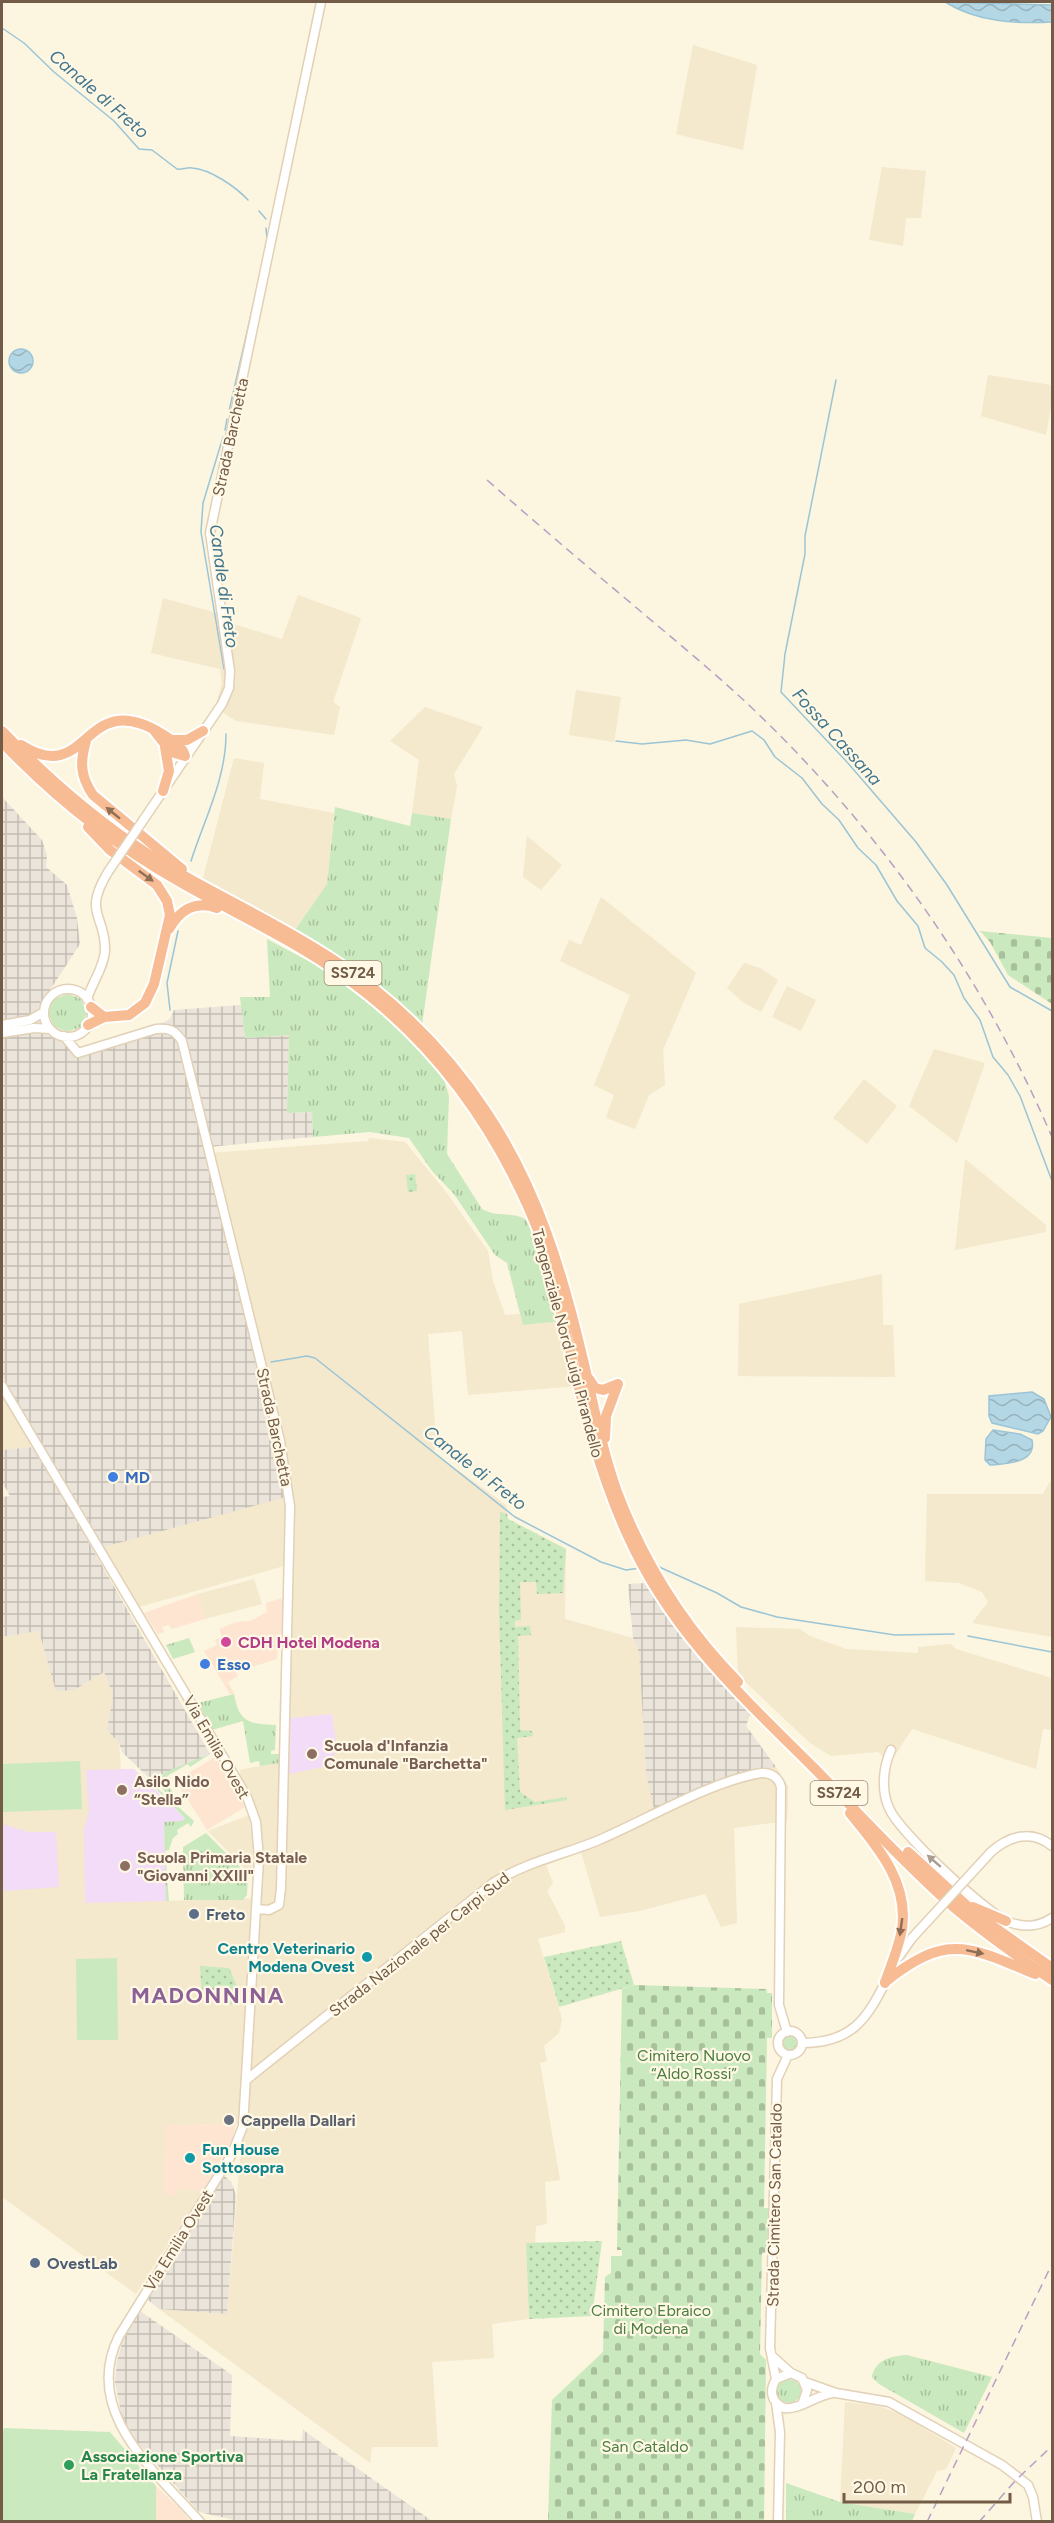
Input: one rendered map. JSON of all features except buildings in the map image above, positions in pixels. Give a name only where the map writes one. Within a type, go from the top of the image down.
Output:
[{"type":"highway","points":[[2,731],[27,749],[43,756],[67,753],[86,741],[102,726],[122,719],[141,722],[153,729],[168,743],[181,747],[185,756]]},
{"type":"highway","name":"Tangenziale Nord Luigi Pirandello","points":[[2,731],[52,781],[106,825],[189,878],[317,949],[359,978],[412,1022],[459,1072],[508,1146],[532,1192],[553,1245],[606,1458],[643,1558]]},
{"type":"highway","points":[[168,743],[187,740],[203,731]]},
{"type":"highway","points":[[86,741],[81,768],[84,781],[93,795],[167,855],[189,878]]},
{"type":"highway","name":"Tangenziale Nord Luigi Pirandello","points":[[2,742],[56,794],[138,856],[333,969],[388,1011],[443,1067],[486,1124],[525,1196],[545,1248],[594,1444],[609,1493],[683,1630],[713,1668],[950,1904],[1053,1981]]},
{"type":"highway","points":[[163,791],[169,771],[168,743]]},
{"type":"highway","points":[[56,794],[110,850],[161,889],[169,906],[168,932],[153,990],[146,1002],[129,1015],[104,1017],[88,1025]]},
{"type":"highway","points":[[168,932],[185,909],[201,904],[254,923]]},
{"type":"highway","points":[[88,1003],[104,1017]]},
{"type":"highway","points":[[586,1374],[595,1388],[603,1390],[618,1384],[604,1427],[606,1458]]},
{"type":"highway","name":"Tangenziale Nord Luigi Pirandello","points":[[654,1579],[719,1663],[821,1767],[958,1900],[1053,1968]]},
{"type":"highway","points":[[816,1770],[881,1852],[893,1873],[898,1888],[902,1901],[902,1928],[885,1983]]},
{"type":"highway","points":[[958,1900],[1006,1921]]},
{"type":"highway","points":[[885,1983],[920,1956],[956,1949],[989,1955],[1053,1981]]},
{"type":"street","name":"Strada Barchetta","points":[[77,991],[93,978],[101,966],[105,952],[96,916],[96,895],[108,872],[226,696],[230,680],[210,533],[321,2]]},
{"type":"street","name":"Strada Barchetta","points":[[88,1003],[93,978]]},
{"type":"street","points":[[50,1029],[44,1012],[46,1003],[53,994],[65,989],[77,991],[88,1003],[88,1025],[78,1034],[64,1036]]},
{"type":"street","points":[[2,1025],[30,1020],[44,1012]]},
{"type":"street","points":[[2,1033],[34,1028],[50,1029],[64,1036],[74,1052],[84,1053]]},
{"type":"street","name":"Strada Barchetta","points":[[84,1053],[156,1029],[167,1028],[177,1033],[182,1041],[280,1442],[290,1506],[281,1888],[279,1905],[269,1910],[256,1909]]},
{"type":"street","points":[[78,1034],[79,1048],[84,1053]]},
{"type":"street","name":"Via Emilia Ovest","points":[[2,1386],[247,1797],[254,1814],[258,1838],[256,1909],[243,2126],[234,2150],[116,2341],[109,2373],[111,2403],[122,2430],[134,2447],[200,2522]]},
{"type":"street","points":[[891,1750],[886,1761],[884,1784],[886,1800],[893,1817],[919,1848],[1006,1921],[1032,1926],[1053,1918]]},
{"type":"street","name":"Strada Nazionale per Carpi Sud","points":[[246,2080],[493,1882],[513,1870],[599,1840],[717,1787],[763,1773],[774,1776],[782,1787],[779,2005],[787,2032]]},
{"type":"street","points":[[802,2043],[821,2043],[855,2028],[874,2005],[912,1938],[991,1852],[1010,1839],[1020,1836],[1038,1838],[1053,1835]]},
{"type":"street","points":[[1038,1838],[1053,1846]]},
{"type":"street","points":[[787,2032],[799,2035],[802,2043],[800,2051],[788,2055],[781,2051],[778,2044],[780,2036],[787,2032]]},
{"type":"street","name":"Strada Cimitero San Cataldo","points":[[776,2379],[772,2356],[774,2129],[777,2079],[788,2055]]},
{"type":"street","points":[[772,2356],[805,2382],[836,2393],[889,2402],[1002,2465],[1028,2486],[1033,2497],[1037,2522]]},
{"type":"street","points":[[778,2522],[780,2432],[776,2402],[771,2391],[776,2379],[791,2373]]},
{"type":"street","points":[[803,2402],[807,2390],[805,2382]]},
{"type":"street","points":[[780,2432],[794,2408],[803,2402],[836,2393]]},
{"type":"street","points":[[776,2402],[784,2408],[794,2408]]},
{"type":"shaded area","points":[[693,45],[757,65],[743,150],[676,134]]},
{"type":"shaded area","points":[[882,167],[926,171],[921,218],[906,218],[903,246],[869,240]]},
{"type":"shaded area","points":[[988,375],[1052,385],[1052,401],[1046,435],[981,416]]},
{"type":"shaded area","points":[[298,595],[361,618],[333,702],[340,707],[334,735],[236,721],[215,707],[222,683],[220,669],[151,653],[163,598],[213,612],[227,622],[282,639]]},
{"type":"shaded area","points":[[576,690],[621,697],[614,742],[569,735]]},
{"type":"shaded area","points":[[425,707],[483,727],[454,774],[457,786],[451,819],[412,813],[419,760],[390,741]]},
{"type":"shaded area","points":[[234,758],[264,763],[260,799],[334,813],[327,884],[295,930],[203,878]]},
{"type":"shaded area","points":[[2,797],[42,840],[47,855],[46,867],[67,885],[77,918],[80,944],[41,1004],[44,1033],[67,1044],[69,1048],[85,1048],[157,1026],[170,1019],[174,1010],[241,1005],[245,1038],[289,1035],[287,1113],[312,1112],[313,1137],[208,1147],[283,1462],[286,1497],[104,1547],[2,1376]]},
{"type":"shaded area","points":[[527,836],[562,865],[541,890],[523,877]]},
{"type":"shaded area","points":[[601,897],[696,973],[663,1050],[665,1085],[649,1095],[635,1129],[606,1118],[614,1095],[594,1085],[630,995],[560,961],[569,940],[581,945]]},
{"type":"shaded area","points":[[744,963],[760,968],[778,980],[761,1012],[744,1003],[727,988]]},
{"type":"shaded area","points":[[787,986],[816,1000],[801,1031],[772,1017]]},
{"type":"shaded area","points":[[934,1049],[985,1063],[957,1143],[909,1106]]},
{"type":"shaded area","points":[[864,1079],[897,1106],[867,1144],[833,1118]]},
{"type":"shaded area","points":[[369,1138],[405,1142],[446,1192],[488,1251],[493,1281],[505,1315],[521,1314],[523,1325],[562,1321],[577,1386],[468,1395],[462,1331],[428,1334],[436,1438],[434,1453],[506,1505],[508,1519],[566,1549],[565,1619],[633,1638],[639,1652],[646,1773],[756,1771],[776,1767],[788,1786],[787,1821],[734,1828],[737,1923],[721,1927],[705,1894],[639,1911],[600,1917],[581,1852],[546,1865],[553,1883],[547,1891],[565,1926],[565,1932],[538,1939],[562,2019],[559,2033],[544,2046],[547,2061],[540,2063],[560,2180],[545,2182],[547,2224],[536,2226],[535,2243],[526,2243],[529,2319],[492,2324],[494,2358],[432,2362],[438,2447],[372,2447],[370,2463],[159,2309],[227,2314],[243,2124],[165,2125],[180,2188],[202,2192],[136,2294],[2,2197],[2,1637],[39,1631],[74,1690],[104,1672],[113,1695],[107,1730],[119,1743],[121,1769],[134,1769],[164,1822],[166,1901],[262,1898],[262,1836],[258,1813],[239,1775],[240,1770],[279,1762],[280,1694],[289,1694],[292,1595],[284,1566],[139,1607],[104,1547],[286,1496],[209,1153],[368,1141]]},
{"type":"shaded area","points":[[965,1159],[1046,1225],[1046,1232],[955,1250]]},
{"type":"shaded area","points":[[882,1274],[883,1325],[893,1325],[895,1377],[738,1376],[739,1304]]},
{"type":"shaded area","points":[[2,1396],[34,1447],[2,1450]]},
{"type":"shaded area","points":[[34,1447],[210,1754],[153,1779],[149,1778],[122,1752],[119,1743],[107,1730],[113,1695],[104,1672],[74,1690],[56,1691],[39,1631],[2,1637],[2,1497],[10,1496],[2,1482],[2,1450]]},
{"type":"shaded area","points":[[1052,1478],[1052,1637],[972,1623],[988,1602],[982,1592],[959,1583],[925,1581],[927,1494],[1043,1494]]},
{"type":"shaded area","points":[[254,1579],[262,1604],[205,1619],[198,1594]]},
{"type":"shaded area","points":[[647,1583],[677,1628],[750,1714],[746,1726],[776,1767],[756,1771],[655,1813],[646,1773],[639,1652],[633,1638],[628,1584]]},
{"type":"shaded area","points":[[198,1594],[205,1619],[172,1629],[169,1625],[162,1627],[164,1632],[158,1634],[144,1613]]},
{"type":"shaded area","points":[[283,1598],[282,1633],[278,1636],[277,1659],[236,1672],[238,1676],[228,1682],[234,1694],[230,1694],[204,1651],[217,1645],[215,1640],[218,1638],[221,1642],[224,1641],[219,1629],[237,1622],[250,1621],[267,1612],[266,1603]]},
{"type":"shaded area","points":[[736,1627],[800,1629],[810,1636],[846,1649],[918,1653],[918,1647],[951,1644],[956,1649],[1052,1678],[1052,1730],[1043,1729],[1036,1769],[912,1729],[890,1763],[878,1752],[831,1756],[810,1743],[738,1675]]},
{"type":"shaded area","name":"Scuola d'Infanzia Comunale \"Barchetta\"","points":[[332,1714],[336,1743],[333,1765],[289,1774],[290,1718]]},
{"type":"shaded area","points":[[215,1757],[245,1807],[207,1830],[176,1781]]},
{"type":"shaded area","name":"Scuola Primaria Statale \"Giovanni XXIII\"","points":[[134,1769],[185,1818],[182,1821],[164,1822],[166,1901],[85,1903],[84,1830],[89,1810],[86,1770]]},
{"type":"shaded area","points":[[249,1815],[253,1843],[252,1876],[208,1831]]},
{"type":"shaded area","points":[[2,1824],[29,1832],[56,1832],[59,1887],[2,1891]]},
{"type":"shaded area","points":[[236,2124],[232,2140],[202,2192],[180,2188],[175,2196],[163,2195],[165,2125]]},
{"type":"shaded area","points":[[224,2176],[231,2181],[236,2195],[227,2314],[159,2309],[147,2299]]},
{"type":"shaded area","points":[[140,2311],[232,2375],[230,2436],[302,2441],[303,2430],[432,2521],[243,2522],[199,2512],[137,2442],[122,2417],[115,2382],[117,2361],[123,2340]]},
{"type":"shaded area","points":[[845,2402],[878,2406],[903,2415],[956,2448],[946,2469],[937,2471],[915,2514],[840,2502]]},
{"type":"shaded area","points":[[156,2486],[182,2511],[190,2521],[156,2521]]},
{"type":"green space","points":[[335,807],[410,826],[412,813],[451,819],[422,1025],[359,970],[295,930],[327,884]]},
{"type":"green space","points":[[980,931],[1052,938],[1052,1004],[1008,975],[990,942]]},
{"type":"green space","points":[[267,939],[327,971],[359,992],[416,1044],[443,1076],[449,1096],[447,1154],[482,1209],[488,1212],[514,1215],[534,1224],[562,1321],[523,1325],[507,1263],[495,1255],[454,1194],[432,1171],[409,1138],[370,1132],[313,1137],[312,1112],[287,1113],[289,1035],[245,1038],[240,997],[270,997]]},
{"type":"green space","points":[[68,994],[81,999],[87,1013],[81,1027],[67,1032],[54,1026],[48,1013],[54,999]]},
{"type":"green space","points":[[415,1174],[417,1191],[408,1192],[406,1175]]},
{"type":"green space","points":[[500,1512],[507,1514],[508,1519],[566,1549],[563,1593],[537,1594],[536,1582],[520,1582],[521,1620],[515,1621],[515,1627],[530,1626],[531,1635],[518,1636],[520,1730],[532,1731],[533,1736],[517,1738],[520,1792],[535,1802],[567,1797],[567,1800],[505,1810],[499,1610]]},
{"type":"green space","points":[[189,1638],[195,1652],[173,1659],[166,1645]]},
{"type":"green space","points":[[234,1694],[239,1711],[246,1720],[258,1724],[276,1725],[275,1750],[271,1751],[271,1754],[279,1754],[279,1763],[260,1766],[259,1761],[250,1763],[243,1721],[212,1730],[198,1703]]},
{"type":"green space","points":[[210,1754],[190,1767],[188,1764],[167,1776],[169,1780],[166,1782],[183,1808],[151,1778]]},
{"type":"green space","points":[[80,1761],[82,1809],[2,1812],[2,1764]]},
{"type":"green space","points":[[138,1771],[194,1821],[191,1827],[188,1823],[177,1830],[178,1834],[173,1838],[169,1850],[165,1851],[169,1901],[166,1901],[164,1822],[182,1821],[185,1818]]},
{"type":"green space","points":[[206,1833],[248,1875],[247,1895],[243,1900],[184,1900],[183,1847]]},
{"type":"green space","points":[[621,1941],[634,1985],[559,2007],[544,1957]]},
{"type":"green space","points":[[117,1958],[118,2040],[77,2040],[76,1959]]},
{"type":"green space","points":[[200,1966],[229,1968],[238,1988],[231,2006],[225,1997],[228,1990],[223,1985],[202,1996]]},
{"type":"green space","points":[[634,1985],[767,1989],[767,1993],[772,1993],[772,2038],[767,2038],[764,2208],[769,2208],[767,2252],[762,2253],[760,2354],[766,2360],[764,2521],[548,2521],[552,2400],[603,2352],[605,2277],[611,2273],[611,2256],[622,2256],[622,2250],[617,2250],[622,1989]]},
{"type":"green space","points":[[787,2035],[793,2035],[798,2043],[796,2049],[787,2051],[782,2046],[782,2040]]},
{"type":"green space","points":[[602,2241],[592,2316],[529,2319],[526,2243]]},
{"type":"green space","points":[[907,2355],[992,2377],[964,2433],[879,2384],[872,2377],[880,2363],[895,2356]]},
{"type":"green space","points":[[789,2379],[794,2380],[800,2386],[800,2396],[794,2402],[789,2403],[784,2402],[778,2396],[777,2391],[778,2386],[784,2380]]},
{"type":"green space","name":"Associazione Sportiva La Fratellanza","points":[[4,2428],[110,2432],[156,2486],[156,2521],[2,2521],[2,2436]]},
{"type":"green space","points":[[786,2483],[840,2502],[915,2514],[912,2521],[786,2521]]},
{"type":"water","points":[[945,2],[1052,5],[1052,22],[1025,23],[983,18]]},
{"type":"water","points":[[21,349],[30,352],[33,361],[30,370],[21,373],[12,370],[9,361],[12,352]]},
{"type":"water","points":[[1032,1392],[1044,1399],[1051,1417],[1043,1431],[1038,1434],[992,1423],[989,1416],[989,1396]]},
{"type":"water","points":[[993,1430],[1020,1434],[1032,1440],[1030,1453],[1019,1461],[990,1465],[985,1460],[986,1439]]},
{"type":"waterway","name":"Canale di Freto","points":[[2,28],[24,43],[54,72],[114,121],[139,149],[152,150],[177,169],[199,169],[214,175],[230,184],[248,200]]},
{"type":"waterway","name":"Canale di Freto","points":[[259,211],[266,219]]},
{"type":"waterway","name":"Canale di Freto","points":[[266,228],[267,239]]},
{"type":"waterway","name":"Canale di Freto","points":[[229,411],[263,262]]},
{"type":"waterway","name":"Fossa Cassana","points":[[836,380],[805,536],[805,554],[785,654],[781,692],[847,762],[916,842],[947,885],[1010,987],[1052,1011]]},
{"type":"waterway","name":"Canale di Freto","points":[[225,430],[227,419]]},
{"type":"waterway","name":"Canale di Freto","points":[[223,437],[203,503],[201,532],[224,669]]},
{"type":"waterway","points":[[616,741],[642,744],[686,740],[710,744],[752,731],[764,740],[775,757],[802,778],[822,804],[839,820],[858,848],[876,865],[897,901],[918,926],[925,948],[954,975],[964,998],[980,1020],[993,1057],[1008,1075],[1020,1096],[1052,1181]]},
{"type":"waterway","name":"Canale di Freto","points":[[191,861],[218,783],[226,734]]},
{"type":"waterway","name":"Canale di Freto","points":[[170,1010],[167,983],[178,931]]},
{"type":"waterway","name":"Canale di Freto","points":[[271,1362],[307,1356],[315,1358],[515,1517],[601,1562],[626,1570],[640,1568]]},
{"type":"waterway","name":"Canale di Freto","points":[[657,1566],[717,1593],[741,1607],[777,1617],[895,1635],[954,1634]]},
{"type":"waterway","name":"Canale di Freto","points":[[968,1636],[1052,1652]]},
{"type":"railway","points":[[487,480],[738,695],[799,755],[843,804],[885,855],[960,962],[994,1019],[1052,1137]]},
{"type":"railway","points":[[927,2522],[1052,2264]]},
{"type":"railway","points":[[979,2522],[1015,2481],[1052,2446]]},
{"type":"place","name":"MD","points":[[113,1477]]},
{"type":"place","name":"CDH Hotel Modena","points":[[226,1642]]},
{"type":"place","name":"Esso","points":[[205,1664]]},
{"type":"place","name":"Scuola d'Infanzia Comunale \"Barchetta\"","points":[[312,1754]]},
{"type":"place","name":"Asilo Nido “Stella”","points":[[122,1790]]},
{"type":"place","name":"Scuola Primaria Statale \"Giovanni XXIII\"","points":[[125,1866]]},
{"type":"place","name":"Freto","points":[[194,1914]]},
{"type":"place","name":"Centro Veterinario Modena Ovest","points":[[367,1957]]},
{"type":"place","name":"Cappella Dallari","points":[[229,2120]]},
{"type":"place","name":"Fun House Sottosopra","points":[[190,2158]]},
{"type":"place","name":"OvestLab","points":[[35,2263]]},
{"type":"place","name":"Associazione Sportiva La Fratellanza","points":[[69,2465]]},
{"type":"district","name":"MADONNINA","points":[[208,1995]]},
{"type":"park label","name":"Cimitero Nuovo “Aldo Rossi”","points":[[694,2064]]},
{"type":"park label","name":"Cimitero Ebraico di Modena","points":[[651,2319]]},
{"type":"park label","name":"San Cataldo","points":[[645,2446]]}]
